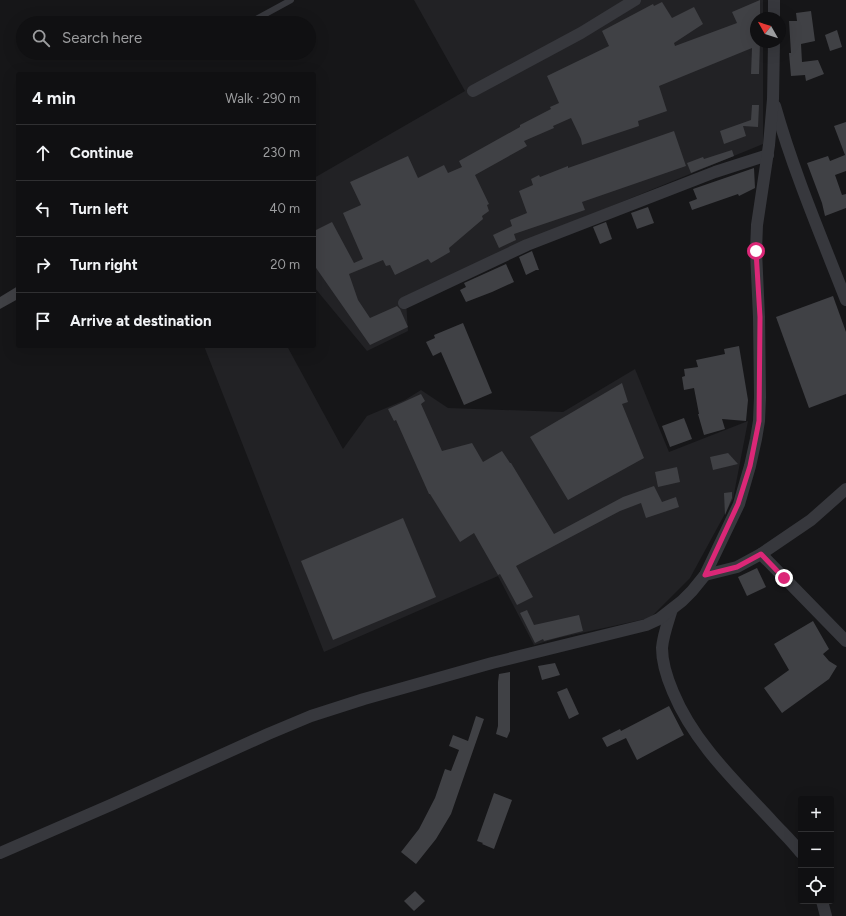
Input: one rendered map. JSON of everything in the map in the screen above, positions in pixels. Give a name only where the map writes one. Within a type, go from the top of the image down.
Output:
[{"type":"street","points":[[473,91],[581,33],[636,0]]},
{"type":"street","points":[[774,0],[774,12]]},
{"type":"street","points":[[0,853],[311,716],[506,659],[646,625],[659,619],[692,591],[705,575],[738,504],[750,466],[759,421],[760,317],[756,251],[757,225],[768,155],[773,100],[774,48]]},
{"type":"street","points":[[773,100],[792,161],[818,232],[846,300]]},
{"type":"street","points":[[404,304],[527,245],[715,172],[768,155]]},
{"type":"street","points":[[705,575],[737,567],[761,554],[811,520],[846,489]]},
{"type":"street","points":[[761,554],[846,642]]},
{"type":"street","points":[[672,609],[664,636],[662,647],[663,658],[666,676],[684,716],[694,733],[719,763],[798,849]]},
{"type":"street","points":[[823,904],[826,916]]},
{"type":"lane","points":[[262,16],[291,0]]},
{"type":"shaded area","points":[[414,0],[763,0],[763,12],[750,12],[750,48],[763,48],[763,144],[512,247],[406,300],[408,331],[367,351],[316,289],[316,177],[465,91]]},
{"type":"shaded area","points":[[205,348],[288,348],[343,449],[367,416],[405,400],[421,390],[448,408],[563,412],[635,369],[669,452],[748,421],[733,499],[690,578],[650,618],[558,638],[534,645],[498,576],[324,652]]},
{"type":"building","points":[[760,0],[760,12],[750,12],[750,48],[752,48],[659,86],[667,111],[638,121],[639,126],[582,145],[581,139],[571,118],[553,126],[554,128],[524,141],[527,146],[475,175],[489,204],[487,205],[489,211],[482,216],[483,219],[449,248],[450,252],[431,263],[428,259],[395,275],[390,265],[386,266],[383,260],[349,274],[358,300],[370,318],[397,306],[400,309],[408,327],[370,345],[316,268],[316,230],[332,222],[354,263],[363,259],[343,213],[361,205],[350,182],[408,156],[418,178],[444,165],[448,173],[462,167],[459,161],[559,103],[547,76],[609,46],[602,31],[653,4],[654,6],[662,2],[672,18],[694,7],[703,24],[674,43],[675,46],[737,23],[732,12]]},
{"type":"building","points":[[811,11],[815,41],[801,44],[802,62],[818,60],[824,74],[806,81],[805,75],[791,76],[789,21],[797,21],[796,13]]},
{"type":"building","points":[[837,30],[842,47],[830,51],[825,35]]},
{"type":"building","points":[[752,48],[760,48],[759,74],[751,74]]},
{"type":"building","points":[[752,105],[759,105],[758,127],[743,126],[746,136],[724,144],[720,131],[751,120]]},
{"type":"building","points":[[846,122],[846,171],[835,175],[842,195],[846,194],[846,208],[825,216],[822,203],[807,163],[828,156],[830,161],[845,155],[834,126]]},
{"type":"building","points":[[674,131],[686,166],[582,202],[585,210],[514,234],[516,240],[499,248],[493,235],[512,226],[510,220],[527,213],[519,191],[533,185],[531,179],[568,166],[568,168]]},
{"type":"building","points":[[732,150],[734,156],[691,173],[687,163],[703,157],[704,159]]},
{"type":"building","points":[[754,168],[755,188],[739,196],[738,194],[692,210],[689,202],[697,199],[693,189]]},
{"type":"building","points":[[648,207],[654,223],[637,229],[631,213]]},
{"type":"building","points":[[606,222],[612,239],[600,244],[593,227]]},
{"type":"building","points":[[532,251],[539,270],[526,275],[519,257]]},
{"type":"building","points":[[506,264],[514,282],[466,302],[460,290],[466,287],[464,283]]},
{"type":"building","points":[[16,287],[16,300],[0,309],[0,297]]},
{"type":"building","points":[[833,296],[846,332],[846,394],[809,408],[776,317]]},
{"type":"building","points":[[463,323],[492,393],[464,405],[441,352],[433,356],[426,342],[435,338],[434,335]]},
{"type":"building","points":[[739,346],[748,400],[746,421],[722,419],[725,429],[704,435],[698,414],[694,388],[684,390],[682,377],[685,376],[684,369],[698,367],[696,360],[725,354],[724,349]]},
{"type":"building","points":[[622,383],[628,402],[622,404],[644,458],[568,500],[530,437]]},
{"type":"building","points":[[421,394],[425,401],[421,404],[442,451],[472,443],[483,462],[502,451],[511,463],[554,534],[623,497],[654,486],[662,502],[676,497],[679,507],[646,518],[641,503],[620,511],[516,566],[533,597],[517,605],[500,574],[498,575],[474,533],[460,542],[429,494],[396,420],[394,421],[388,409]]},
{"type":"building","points":[[684,418],[692,439],[670,447],[662,426]]},
{"type":"building","points":[[728,453],[738,464],[713,470],[710,457]]},
{"type":"building","points":[[677,467],[680,482],[658,487],[655,472]]},
{"type":"building","points":[[732,492],[732,498],[725,515],[724,493]]},
{"type":"building","points":[[403,518],[436,597],[333,640],[301,561]]},
{"type":"building","points":[[757,568],[766,587],[747,596],[738,577]]},
{"type":"building","points":[[527,610],[534,625],[579,615],[583,631],[544,641],[543,639],[535,643],[520,613]]},
{"type":"building","points":[[813,621],[829,649],[823,654],[829,661],[837,666],[829,679],[782,713],[764,688],[789,670],[774,644]]},
{"type":"building","points":[[555,663],[560,675],[542,680],[538,666]]},
{"type":"building","points":[[510,672],[510,731],[507,738],[496,734],[498,726],[498,682],[499,674]]},
{"type":"building","points":[[567,688],[579,714],[569,719],[557,692]]},
{"type":"building","points":[[669,706],[684,735],[637,760],[626,738],[607,747],[602,738],[620,729],[621,731]]},
{"type":"building","points":[[476,716],[484,719],[451,814],[436,839],[416,864],[401,852],[419,829],[435,798],[445,769],[451,771],[459,750],[449,746],[453,735],[468,741]]},
{"type":"building","points":[[494,793],[512,800],[494,849],[477,841]]},
{"type":"building","points":[[415,891],[425,901],[414,911],[404,901]]},
{"type":"route","points":[[756,251],[760,317],[759,421],[750,466],[738,504],[705,575],[737,567],[761,554],[784,578]]}]
